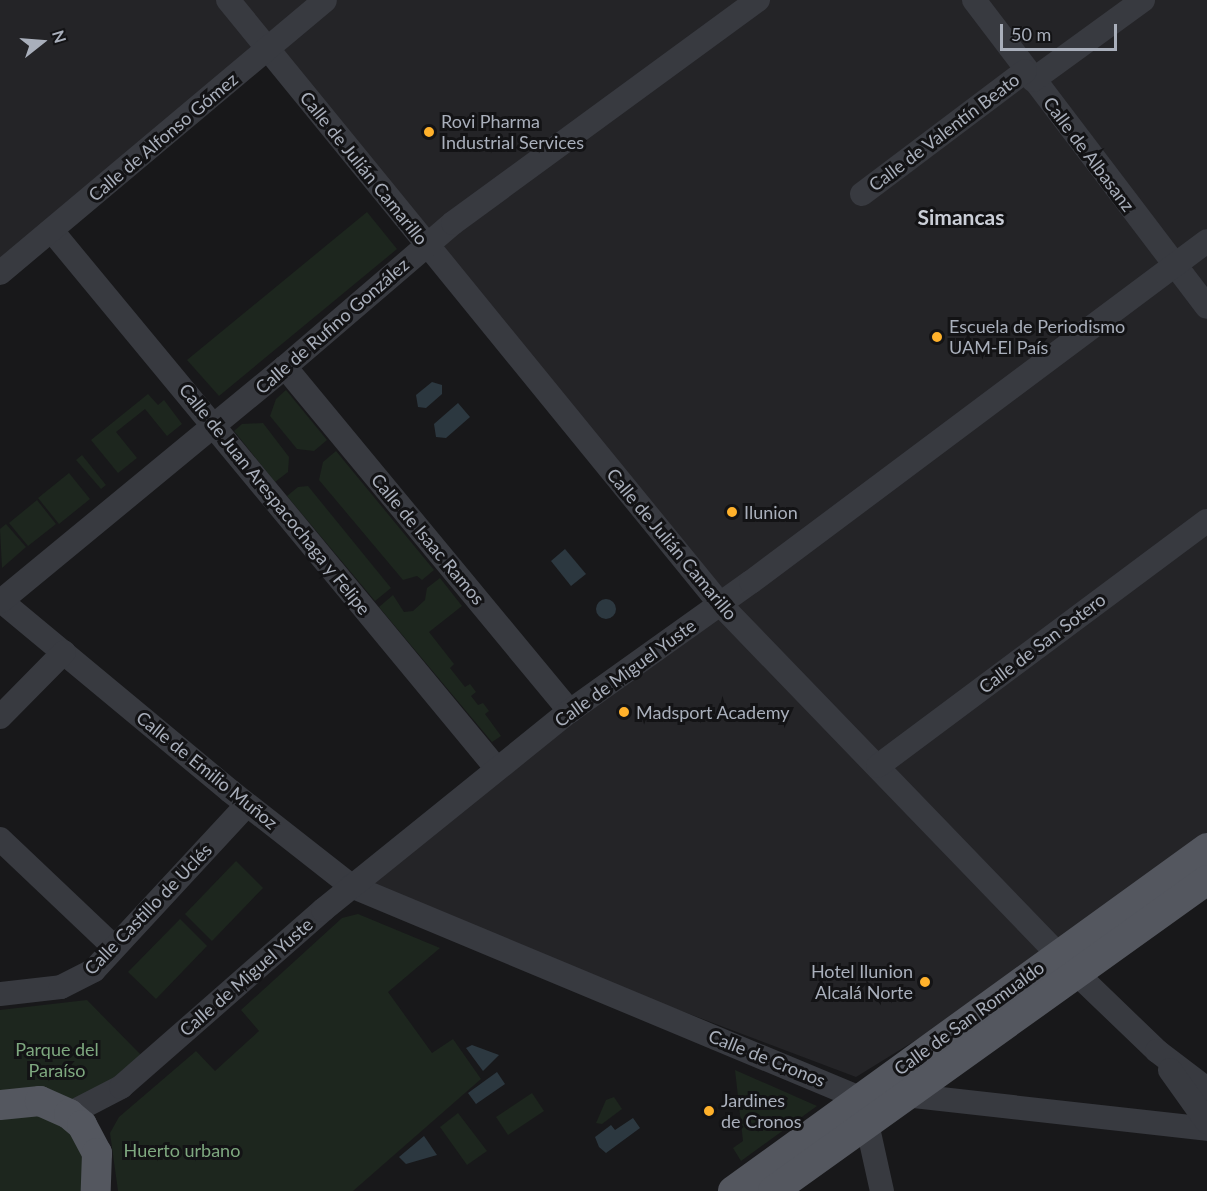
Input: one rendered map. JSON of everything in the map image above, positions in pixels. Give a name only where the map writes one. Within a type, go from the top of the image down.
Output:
[{"type":"main road","name":"Calle de San Romualdo","points":[[773,1191],[864,1110],[905,1095],[1207,848]]},
{"type":"main road","name":"Calle de San Romualdo","points":[[733,1191],[864,1110],[1067,963],[1207,880]]},
{"type":"main road","points":[[0,1105],[40,1101],[69,1114],[91,1139],[99,1167],[96,1191]]},
{"type":"street","name":"Calle de Julián Camarillo","points":[[228,0],[426,246],[720,604],[1067,963],[1156,1051],[1207,1089]]},
{"type":"street","name":"Calle de Alfonso Gómez","points":[[0,273],[325,0]]},
{"type":"street","name":"Calle de Rufino González","points":[[1,600],[215,426],[426,246],[758,0]]},
{"type":"street","name":"Calle de Albasanz","points":[[974,0],[1207,307]]},
{"type":"street","name":"Calle de Valentín Beato","points":[[862,194],[1029,75],[1143,0]]},
{"type":"street","name":"Calle de Juan Arespacochaga y Felipe","points":[[52,231],[497,769]]},
{"type":"street","name":"Calle de Miguel Yuste","points":[[69,1114],[121,1087],[351,886],[570,711],[720,604],[1207,241]]},
{"type":"street","name":"Calle de Isaac Ramos","points":[[285,367],[570,711]]},
{"type":"street","name":"Calle de San Sotero","points":[[878,766],[1207,521]]},
{"type":"street","name":"Calle de Emilio Muñoz","points":[[1,600],[247,805],[351,886]]},
{"type":"street","points":[[0,717],[64,652]]},
{"type":"street","name":"Calle Castillo de Uclés","points":[[0,994],[75,982],[94,970],[247,805]]},
{"type":"street","points":[[0,839],[114,947]]},
{"type":"street","name":"Calle de Cronos","points":[[351,886],[864,1110]]},
{"type":"street","name":"Calle de Julián Camarillo","points":[[1156,1051],[1207,1122]]},
{"type":"street","name":"Calle de Miguel Yuste","points":[[91,1139],[97,1123],[121,1087]]},
{"type":"street","points":[[905,1095],[1207,1129]]},
{"type":"street","points":[[864,1110],[882,1191]]},
{"type":"shaded area","points":[[0,0],[1207,0],[1207,848],[1096,929],[856,1077],[351,886],[720,604],[268,47],[0,273]]},
{"type":"shaded area","points":[[432,382],[442,385],[442,394],[426,408],[418,407],[416,395]]},
{"type":"shaded area","points":[[458,403],[470,417],[446,438],[436,437],[434,424]]},
{"type":"shaded area","points":[[565,549],[586,574],[571,586],[551,561]]},
{"type":"shaded area","points":[[606,599],[613,602],[616,609],[613,616],[606,619],[599,616],[596,609],[599,602]]},
{"type":"shaded area","points":[[472,1045],[499,1055],[483,1071],[466,1048]]},
{"type":"shaded area","points":[[497,1072],[505,1084],[476,1104],[468,1093]]},
{"type":"shaded area","points":[[633,1118],[640,1128],[606,1153],[599,1147],[595,1137],[611,1125],[615,1130]]},
{"type":"shaded area","points":[[424,1136],[437,1155],[406,1164],[399,1157]]},
{"type":"green space","points":[[367,212],[397,249],[219,396],[187,360]]},
{"type":"green space","points":[[286,390],[327,440],[314,451],[297,449],[270,416],[276,399]]},
{"type":"green space","points":[[148,394],[158,405],[164,400],[182,424],[167,436],[145,409],[116,432],[137,458],[118,473],[91,440]]},
{"type":"green space","points":[[263,423],[289,457],[288,472],[275,482],[234,431],[242,424]]},
{"type":"green space","points":[[336,451],[434,570],[422,580],[417,576],[403,580],[319,480],[323,462]]},
{"type":"green space","points":[[82,455],[106,485],[101,489],[76,460]]},
{"type":"green space","points":[[69,473],[90,499],[59,524],[38,498]]},
{"type":"green space","points":[[308,486],[391,588],[375,601],[287,496],[298,487]]},
{"type":"green space","points":[[37,500],[56,524],[28,546],[9,523]]},
{"type":"green space","points":[[6,524],[26,547],[2,568],[0,529]]},
{"type":"green space","points":[[440,578],[462,606],[429,632],[454,664],[450,668],[465,687],[470,684],[476,692],[471,696],[478,705],[483,703],[489,711],[485,714],[501,736],[492,742],[379,607],[393,595],[404,612],[413,611],[425,600],[427,588]]},
{"type":"green space","points":[[236,861],[263,888],[212,941],[185,914]]},
{"type":"green space","name":"Huerto urbano","points":[[358,914],[440,948],[388,992],[432,1053],[453,1039],[481,1079],[353,1191],[118,1191],[110,1133],[119,1117],[196,1051],[215,1071],[259,1031],[241,1010],[342,918]]},
{"type":"green space","points":[[180,919],[207,946],[156,999],[128,972]]},
{"type":"green space","name":"Parque del Paraíso","points":[[87,1000],[142,1056],[89,1110],[108,1191],[0,1191],[0,1010]]},
{"type":"green space","points":[[735,1070],[817,1106],[741,1161],[733,1148],[743,1141]]},
{"type":"green space","points":[[532,1093],[544,1111],[508,1135],[496,1117]]},
{"type":"green space","points":[[614,1097],[622,1109],[602,1124],[596,1123],[606,1100]]},
{"type":"green space","points":[[458,1113],[487,1151],[467,1165],[440,1127]]},
{"type":"place","name":"Rovi Pharma Industrial Services","points":[[429,132]]},
{"type":"place","name":"Escuela de Periodismo UAM-El País","points":[[937,337]]},
{"type":"place","name":"Ilunion","points":[[732,512]]},
{"type":"place","name":"Madsport Academy","points":[[624,712]]},
{"type":"place","name":"Hotel Ilunion Alcalá Norte","points":[[925,982]]},
{"type":"place","name":"Jardines de Cronos","points":[[709,1111]]},
{"type":"district","name":"Simancas","points":[[961,217]]}]
